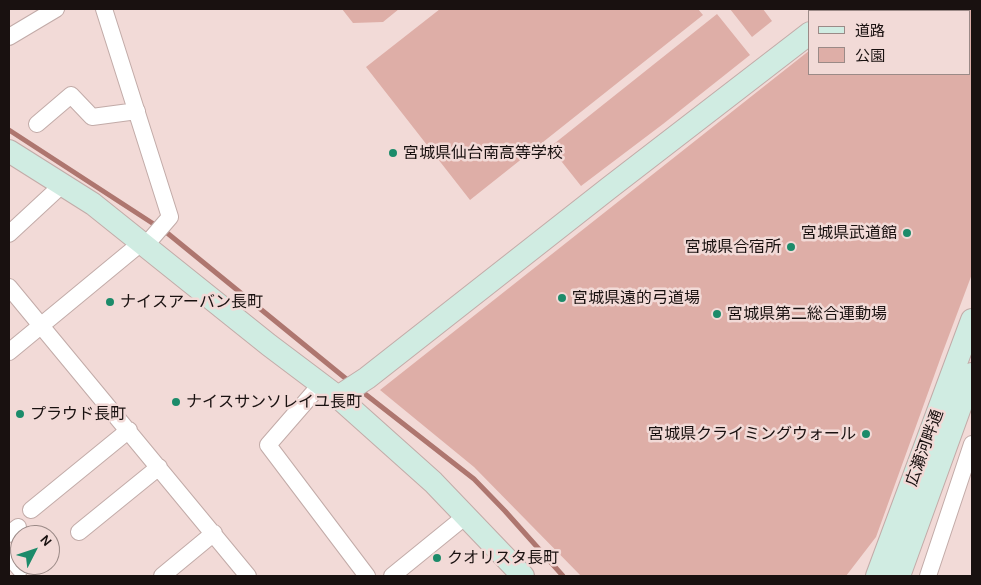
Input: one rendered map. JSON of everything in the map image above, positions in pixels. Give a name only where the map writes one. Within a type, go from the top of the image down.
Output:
[{"type":"street","points":[[9,37],[56,9]]},
{"type":"street","points":[[10,349],[146,242],[170,217],[104,9]]},
{"type":"street","points":[[367,576],[268,445],[335,391],[366,378],[808,35]]},
{"type":"street","points":[[37,124],[71,95],[92,117],[137,111]]},
{"type":"street","points":[[9,151],[63,184],[146,242],[269,345],[335,391],[467,515],[523,576]]},
{"type":"street","points":[[9,234],[63,184]]},
{"type":"street","points":[[9,287],[214,533],[242,574]]},
{"type":"street","name":"広瀬河畔通","points":[[877,576],[972,320]]},
{"type":"street","name":"広瀬河畔通","points":[[899,576],[972,374]]},
{"type":"street","points":[[31,510],[128,430]]},
{"type":"street","points":[[928,576],[972,444]]},
{"type":"street","points":[[79,532],[159,468]]},
{"type":"street","points":[[392,576],[467,515]]},
{"type":"street","points":[[162,576],[214,533]]},
{"type":"green space","points":[[342,9],[399,9],[383,22],[353,23]]},
{"type":"green space","points":[[440,9],[698,9],[703,15],[470,200],[366,67]]},
{"type":"green space","points":[[730,9],[763,9],[772,21],[752,37]]},
{"type":"green space","name":"宮城県第二総合運動場","points":[[972,9],[972,274],[876,537],[846,576],[581,576],[474,467],[380,390],[808,52],[808,75],[971,75],[971,10],[858,10]]},
{"type":"green space","points":[[717,14],[750,55],[581,186],[550,147]]},
{"type":"waterway","points":[[9,130],[166,232],[350,382]]},
{"type":"waterway","points":[[360,390],[474,479],[563,576]]},
{"type":"place","name":"宮城県仙台南高等学校","points":[[393,153]]},
{"type":"place","name":"宮城県武道館","points":[[907,233]]},
{"type":"place","name":"宮城県合宿所","points":[[791,247]]},
{"type":"place","name":"宮城県遠的弓道場","points":[[562,298]]},
{"type":"place","name":"ナイスアーバン長町","points":[[110,302]]},
{"type":"place","name":"宮城県第二総合運動場","points":[[717,314]]},
{"type":"place","name":"ナイスサンソレイユ長町","points":[[176,402]]},
{"type":"place","name":"プラウド長町","points":[[20,414]]},
{"type":"place","name":"宮城県クライミングウォール","points":[[866,434]]},
{"type":"place","name":"クオリスタ長町","points":[[437,558]]}]
